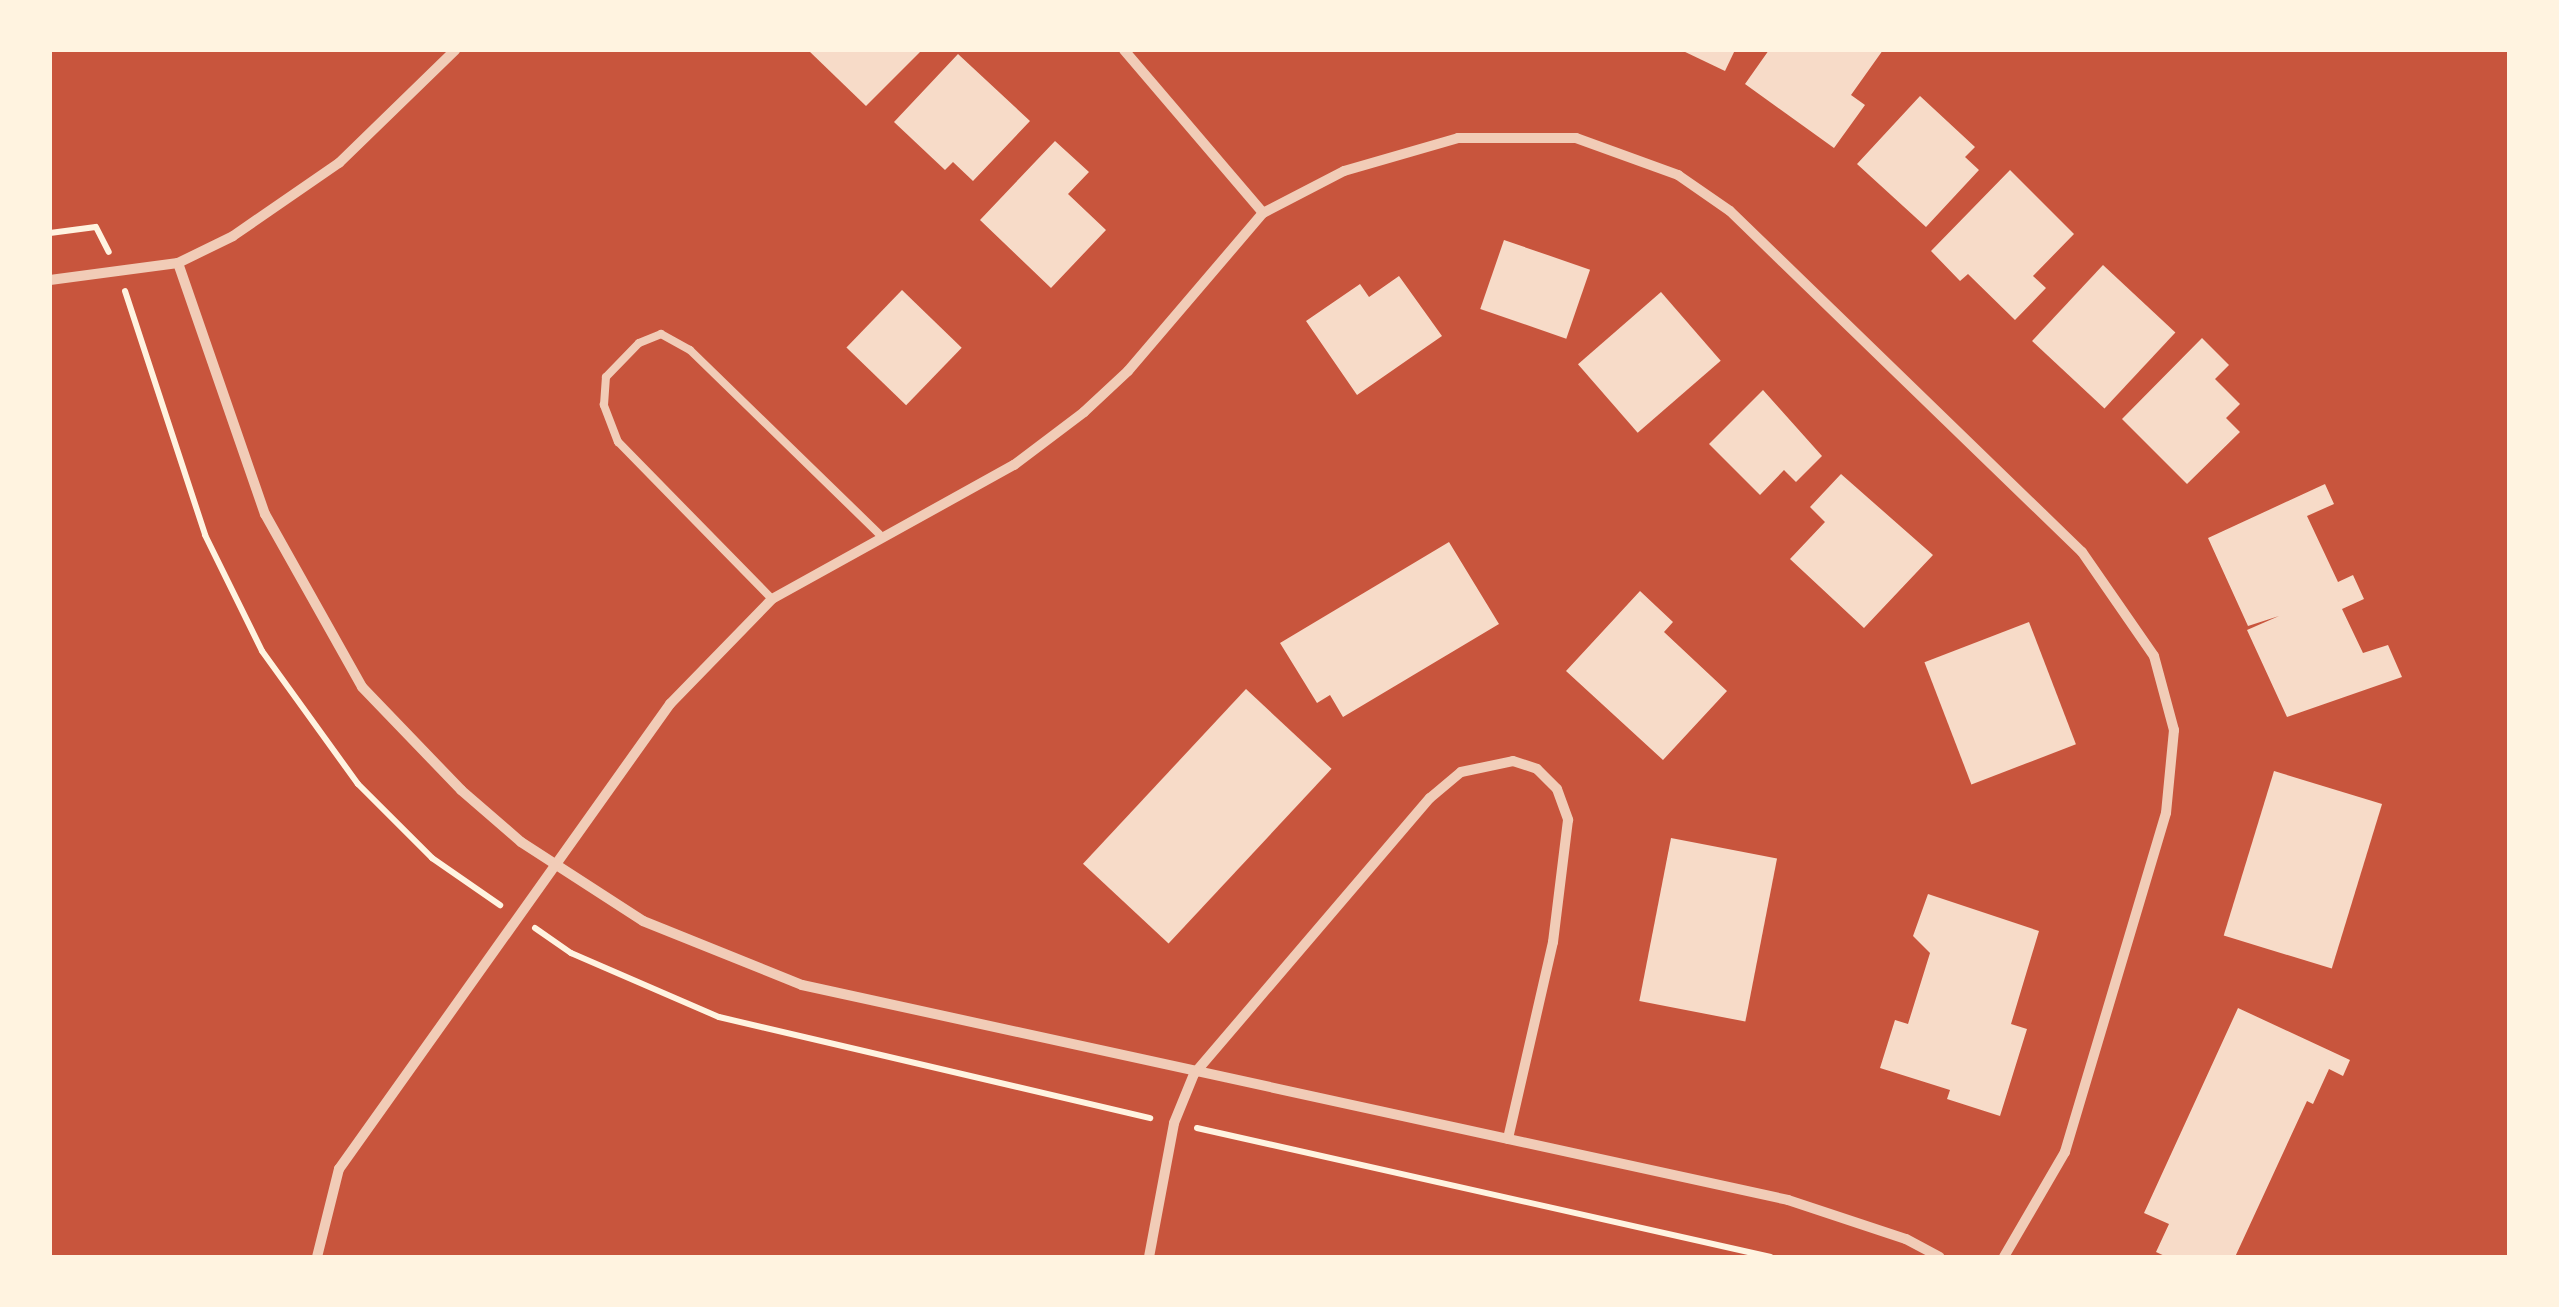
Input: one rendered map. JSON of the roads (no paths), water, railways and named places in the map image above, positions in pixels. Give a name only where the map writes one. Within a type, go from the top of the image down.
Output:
[{"type":"street","points":[[50,280],[178,263],[249,226],[339,162],[455,50]]},
{"type":"street","points":[[1124,50],[1263,213]]},
{"type":"street","points":[[317,1257],[338,1170],[670,704],[772,599],[879,534],[1014,464],[1084,412],[1128,371],[1263,213],[1344,171],[1458,138],[1576,138],[1678,175],[1730,210],[2082,552],[2154,656],[2174,730],[2166,814],[2065,1152],[2004,1257]]},
{"type":"street","points":[[178,263],[265,514],[325,628],[362,686],[405,735],[552,866],[686,942],[802,985],[1194,1074],[1788,1200],[1940,1257]]},
{"type":"street","points":[[1148,1257],[1174,1123],[1194,1074],[1430,798],[1461,772],[1514,761],[1537,768],[1557,788],[1568,820],[1552,942],[1508,1139]]},
{"type":"lane","points":[[772,599],[618,442],[604,404],[606,376],[639,343],[662,334],[690,350],[879,534]]}]
